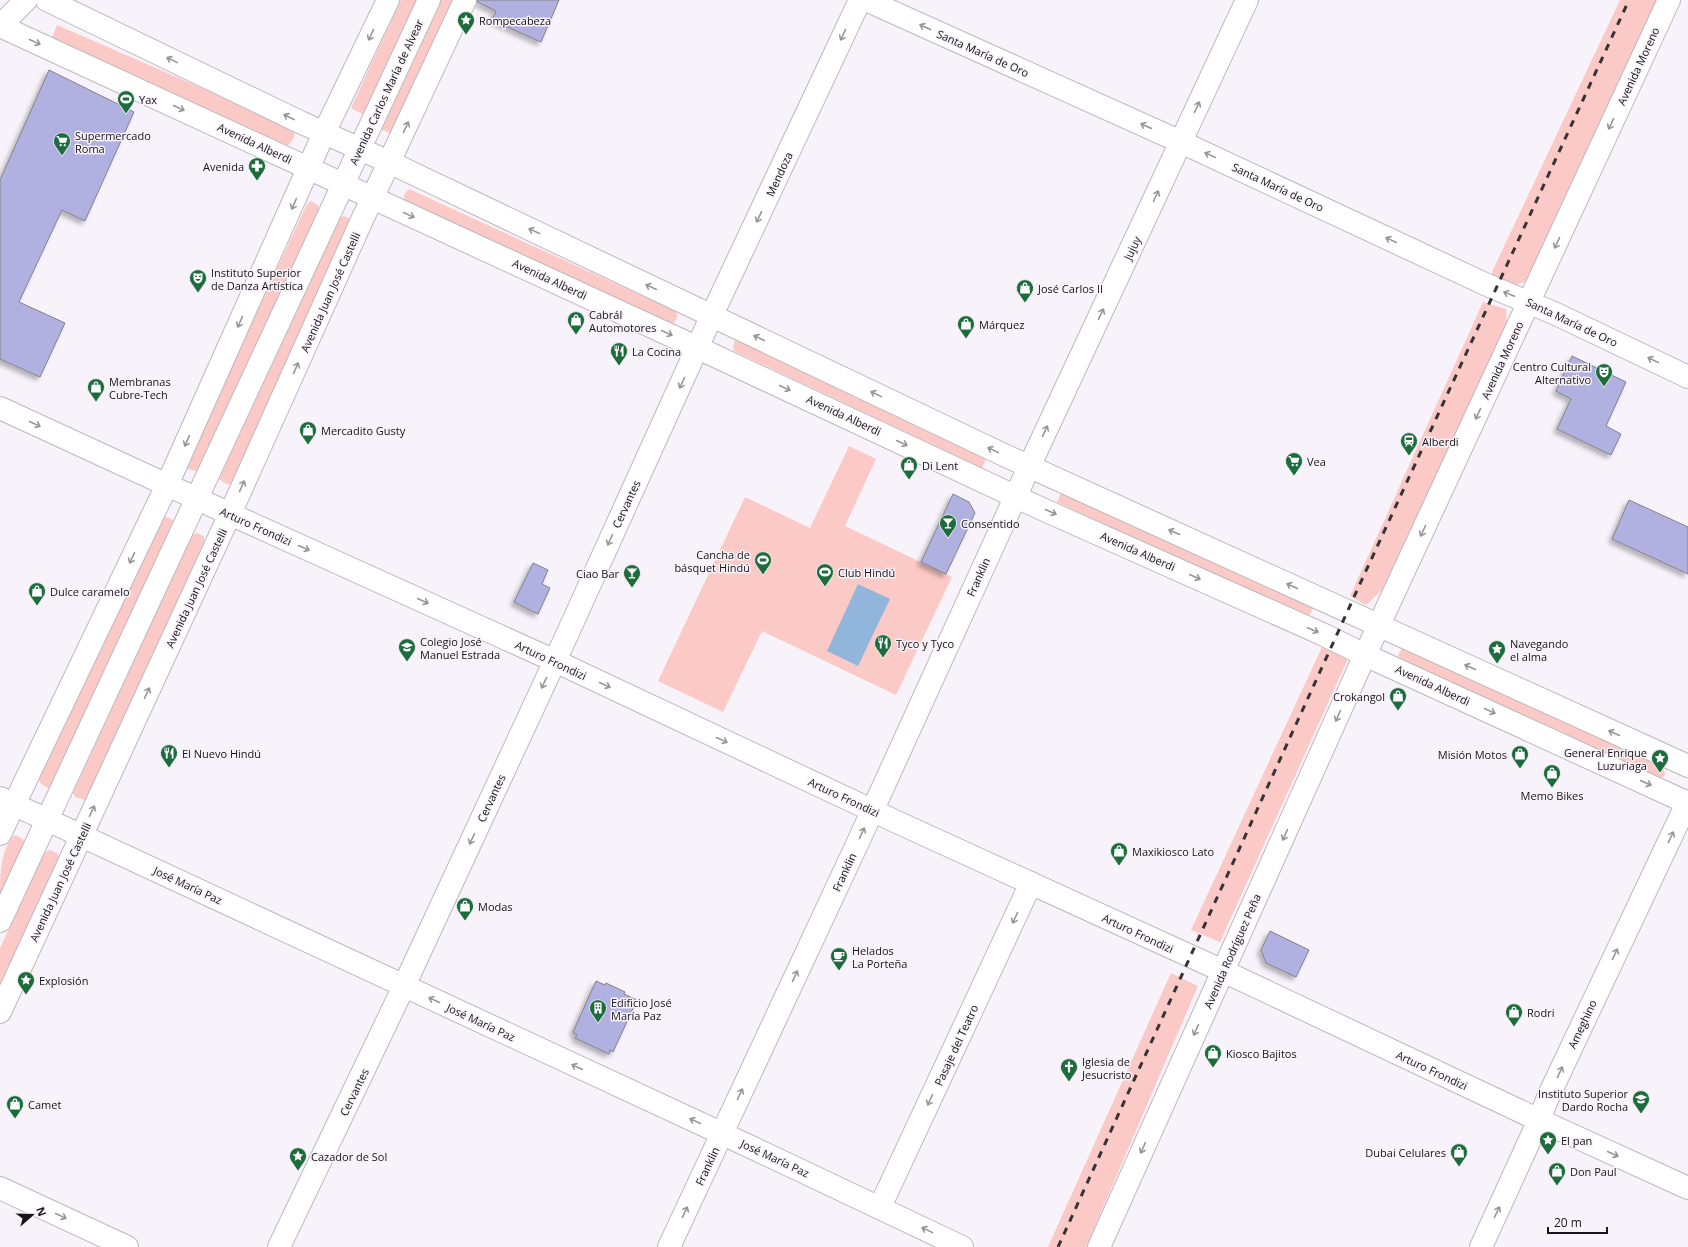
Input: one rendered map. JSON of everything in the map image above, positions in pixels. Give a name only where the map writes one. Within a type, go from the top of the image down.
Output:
[{"type":"street","points":[[0,26],[26,0]]},
{"type":"street","points":[[47,0],[1029,467],[1688,766]]},
{"type":"street","points":[[0,834],[7,801],[167,485],[310,168],[324,133],[388,0]]},
{"type":"street","name":"Avenida Carlos María de Alvear","points":[[344,184],[429,0]]},
{"type":"street","points":[[389,162],[465,0]]},
{"type":"street","name":"Mendoza","points":[[698,348],[712,315],[860,0]]},
{"type":"street","name":"Santa María de Oro","points":[[866,0],[1181,142],[1688,377]]},
{"type":"street","name":"Jujuy","points":[[1016,495],[1247,0]]},
{"type":"street","name":"Avenida Moreno","points":[[1365,655],[1669,0]]},
{"type":"street","name":"Avenida Alberdi","points":[[0,26],[310,168],[1016,495],[1056,515],[1322,634],[1688,802]]},
{"type":"street","name":"Avenida Juan José Castelli","points":[[0,1012],[230,514],[389,162]]},
{"type":"street","points":[[0,922],[344,184]]},
{"type":"street","name":"Cervantes","points":[[279,1247],[404,986],[698,348]]},
{"type":"street","name":"Arturo Frondizi","points":[[0,408],[555,661],[872,811],[1223,971],[1539,1120],[1688,1188]]},
{"type":"street","name":"Franklin","points":[[669,1247],[872,811],[1016,495]]},
{"type":"street","name":"Avenida Rodríguez Peña","points":[[1100,1247],[1365,655]]},
{"type":"street","name":"José María Paz","points":[[7,801],[962,1247]]},
{"type":"street","name":"Ameghino","points":[[1480,1247],[1539,1120],[1549,1095],[1688,802]]},
{"type":"street","name":"Pasaje del Teatro","points":[[880,1208],[1031,883]]},
{"type":"street","points":[[0,1188],[127,1247]]},
{"type":"shaded area","points":[[401,0],[418,0],[364,115],[351,108]]},
{"type":"shaded area","points":[[439,0],[453,0],[392,134],[380,129]]},
{"type":"shaded area","points":[[1620,0],[1660,0],[1532,277],[1517,285],[1509,285],[1494,280],[1492,272]]},
{"type":"shaded area","points":[[57,25],[294,128],[293,139],[286,147],[51,40]]},
{"type":"shaded area","points":[[409,189],[675,311],[678,316],[674,323],[670,326],[405,203],[404,195]]},
{"type":"shaded area","points":[[311,201],[318,205],[319,211],[199,469],[195,471],[188,469],[187,463],[307,204]]},
{"type":"shaded area","points":[[344,216],[349,218],[350,223],[231,484],[227,484],[219,479],[340,218]]},
{"type":"shaded area","points":[[1483,302],[1506,309],[1507,324],[1382,590],[1366,605],[1350,596]]},
{"type":"shaded area","points":[[740,339],[987,457],[982,468],[734,351],[733,346],[735,341]]},
{"type":"shaded area","name":"Club Hindú","points":[[849,446],[876,459],[845,526],[952,577],[896,695],[762,631],[723,712],[658,681],[745,497],[810,528]]},
{"type":"shaded area","points":[[1063,489],[1314,606],[1308,618],[1057,502]]},
{"type":"shaded area","points":[[166,517],[173,520],[174,525],[55,783],[48,788],[40,783],[39,775],[161,519]]},
{"type":"shaded area","points":[[197,533],[204,536],[204,542],[86,800],[75,797],[73,793],[192,535]]},
{"type":"shaded area","points":[[1322,647],[1348,659],[1220,942],[1191,930]]},
{"type":"shaded area","points":[[1402,648],[1410,648],[1663,768],[1665,773],[1664,777],[1658,778],[1403,662],[1398,655]]},
{"type":"shaded area","points":[[15,835],[23,839],[24,845],[0,897],[2,863],[6,847]]},
{"type":"shaded area","points":[[50,850],[58,854],[59,859],[0,987],[0,948],[44,853]]},
{"type":"shaded area","points":[[1171,973],[1198,986],[1086,1247],[1048,1247]]},
{"type":"water","points":[[858,584],[890,599],[858,666],[827,651]]},
{"type":"building","points":[[477,0],[559,0],[541,42],[492,20],[496,11],[477,2]]},
{"type":"building","name":"Supermercado Roma","points":[[49,70],[134,112],[85,221],[62,210],[19,302],[65,323],[40,377],[0,359],[0,180]]},
{"type":"building","points":[[1572,356],[1626,382],[1606,426],[1621,434],[1611,455],[1557,429],[1571,399],[1556,391]]},
{"type":"building","name":"Consentido","points":[[953,494],[969,502],[975,513],[946,574],[921,562]]},
{"type":"building","points":[[1629,500],[1688,527],[1688,574],[1612,539]]},
{"type":"building","points":[[533,563],[548,570],[542,584],[550,588],[538,614],[514,602]]},
{"type":"building","points":[[1270,931],[1309,950],[1296,977],[1266,963],[1261,950]]},
{"type":"building","name":"Edificio José María Paz","points":[[596,981],[605,985],[606,983],[625,992],[624,994],[637,1000],[613,1052],[610,1050],[609,1054],[575,1038],[577,1035],[573,1032]]},
{"type":"railway","points":[[1058,1247],[1359,586],[1629,0]]},
{"type":"place","name":"Rompecabeza","points":[[466,35]]},
{"type":"place","name":"Yax","points":[[126,114]]},
{"type":"place","name":"Supermercado Roma","points":[[62,156]]},
{"type":"place","name":"Avenida","points":[[257,181]]},
{"type":"place","name":"Instituto Superior de Danza Artística","points":[[198,293]]},
{"type":"place","name":"José Carlos II","points":[[1025,303]]},
{"type":"place","name":"Cabrál Automotores","points":[[576,335]]},
{"type":"place","name":"Márquez","points":[[966,339]]},
{"type":"place","name":"La Cocina","points":[[619,366]]},
{"type":"place","name":"Centro Cultural Alternativo","points":[[1604,387]]},
{"type":"place","name":"Membranas Cubre-Tech","points":[[96,402]]},
{"type":"place","name":"Mercadito Gusty","points":[[308,445]]},
{"type":"place","name":"Alberdi","points":[[1409,456]]},
{"type":"place","name":"Vea","points":[[1294,476]]},
{"type":"place","name":"Di Lent","points":[[909,480]]},
{"type":"place","name":"Consentido","points":[[948,538]]},
{"type":"place","name":"Cancha de básquet Hindú","points":[[763,575]]},
{"type":"place","name":"Club Hindú","points":[[825,587]]},
{"type":"place","name":"Ciao Bar","points":[[632,588]]},
{"type":"place","name":"Dulce caramelo","points":[[37,606]]},
{"type":"place","name":"Tyco y Tyco","points":[[883,658]]},
{"type":"place","name":"Colegio José Manuel Estrada","points":[[407,662]]},
{"type":"place","name":"Navegando el alma","points":[[1497,664]]},
{"type":"place","name":"Crokangol","points":[[1398,711]]},
{"type":"place","name":"El Nuevo Hindú","points":[[169,768]]},
{"type":"place","name":"Misión Motos","points":[[1520,769]]},
{"type":"place","name":"General Enrique Luzuriaga","points":[[1660,773]]},
{"type":"place","name":"Memo Bikes","points":[[1552,788]]},
{"type":"place","name":"Maxikiosco Lato","points":[[1119,866]]},
{"type":"place","name":"Modas","points":[[465,921]]},
{"type":"place","name":"Helados La Porteña","points":[[839,971]]},
{"type":"place","name":"Explosión","points":[[26,995]]},
{"type":"place","name":"Edificio José María Paz","points":[[598,1023]]},
{"type":"place","name":"Rodri","points":[[1514,1027]]},
{"type":"place","name":"Kiosco Bajitos","points":[[1213,1068]]},
{"type":"place","name":"Iglesia de Jesucristo","points":[[1069,1082]]},
{"type":"place","name":"Instituto Superior Dardo Rocha","points":[[1641,1114]]},
{"type":"place","name":"Camet","points":[[15,1119]]},
{"type":"place","name":"El pan","points":[[1548,1155]]},
{"type":"place","name":"Dubai Celulares","points":[[1459,1167]]},
{"type":"place","name":"Cazador de Sol","points":[[298,1171]]},
{"type":"place","name":"Don Paul","points":[[1557,1186]]}]
